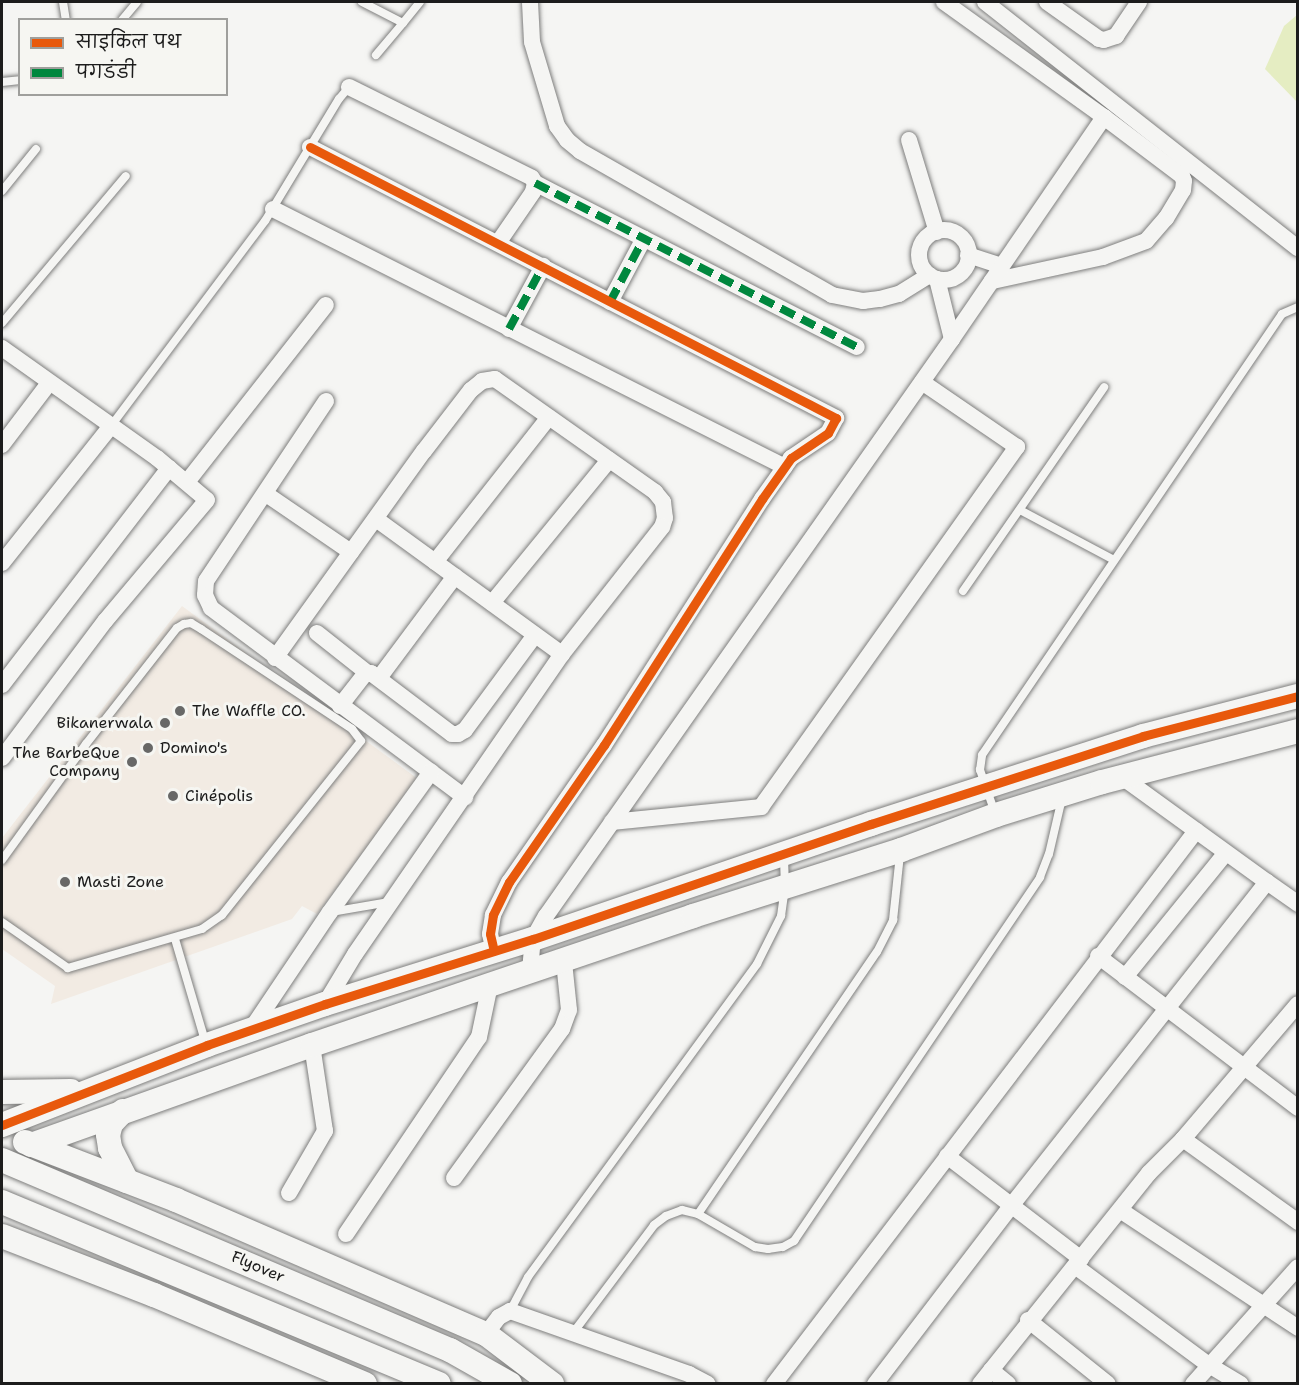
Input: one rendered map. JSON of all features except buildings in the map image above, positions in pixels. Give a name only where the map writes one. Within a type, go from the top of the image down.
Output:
[{"type":"street","points":[[530,2],[532,42],[557,126],[567,140],[580,151],[832,295],[863,301],[880,299],[899,294],[933,277],[944,280],[959,275],[964,269],[968,255],[967,248],[959,236],[945,231],[937,232],[924,240],[919,255],[920,263],[933,277],[952,339]]},
{"type":"street","points":[[944,2],[1182,176],[1183,190],[1166,218],[1146,241],[1103,257],[992,281]]},
{"type":"street","points":[[985,2],[1298,248]]},
{"type":"street","points":[[1047,2],[1099,39],[1104,40],[1116,36],[1139,2]]},
{"type":"street","points":[[349,87],[532,177],[535,183],[857,347]]},
{"type":"street","points":[[530,971],[534,939],[546,916],[922,382],[1104,117]]},
{"type":"street","points":[[909,140],[937,232]]},
{"type":"street","points":[[310,147],[836,418],[828,433],[800,450],[785,467],[604,745],[508,882],[493,915],[490,934],[494,951]]},
{"type":"street","points":[[498,243],[533,192],[535,183]]},
{"type":"street","points":[[273,208],[785,467]]},
{"type":"street","points":[[610,302],[644,238]]},
{"type":"street","points":[[968,255],[1001,266]]},
{"type":"street","points":[[509,329],[543,266]]},
{"type":"street","points":[[187,482],[326,305]]},
{"type":"street","points":[[2,348],[169,468],[207,500],[105,621],[2,758]]},
{"type":"street","points":[[275,658],[455,409],[482,381],[495,379],[655,492],[663,502],[666,518],[662,527],[562,654],[325,1004]]},
{"type":"street","points":[[612,822],[761,807],[1017,447],[922,382]]},
{"type":"street","points":[[2,445],[49,383]]},
{"type":"street","points":[[326,401],[206,581],[205,595],[211,608],[275,658],[465,797]]},
{"type":"street","points":[[435,562],[549,417]]},
{"type":"street","points":[[2,563],[111,426]]},
{"type":"street","points":[[492,603],[609,460]]},
{"type":"street","points":[[2,685],[169,468]]},
{"type":"street","points":[[266,494],[351,552]]},
{"type":"street","points":[[376,519],[562,654]]},
{"type":"street","points":[[374,676],[455,576]]},
{"type":"street","points":[[317,633],[452,734],[465,730],[536,635]]},
{"type":"street","points":[[340,706],[365,674],[374,676]]},
{"type":"street","points":[[2,1125],[207,1045],[325,1004],[534,939],[783,853],[1143,736],[1298,696]]},
{"type":"street","points":[[31,1145],[312,1045],[530,971],[564,962],[693,916],[900,850],[996,815],[1122,777],[1298,731]]},
{"type":"street","points":[[249,1032],[330,912],[431,772]]},
{"type":"street","points":[[1122,777],[1298,904]]},
{"type":"street","points":[[774,1383],[1098,956],[1196,831]]},
{"type":"street","points":[[1125,977],[1226,854]]},
{"type":"street","points":[[875,1383],[1266,882]]},
{"type":"street","points":[[1098,956],[1242,1068],[1298,1108]]},
{"type":"street","points":[[454,1178],[562,1029],[569,1010],[564,962]]},
{"type":"street","points":[[346,1234],[478,1037],[490,985]]},
{"type":"street","points":[[980,1383],[1149,1173],[1183,1139],[1298,1004]]},
{"type":"street","points":[[289,1193],[325,1131],[312,1045]]},
{"type":"street","points":[[2,1092],[58,1092],[93,1089]]},
{"type":"street","points":[[123,1111],[111,1124],[108,1135],[110,1148],[127,1181]]},
{"type":"street","points":[[2,1131],[31,1145],[176,1200],[486,1334],[552,1383]]},
{"type":"street","points":[[1183,1139],[1298,1222]]},
{"type":"street","points":[[947,1156],[1078,1263],[1209,1365],[1241,1383]]},
{"type":"street","name":"Flyover","points":[[2,1160],[450,1350],[510,1383]]},
{"type":"street","points":[[2,1202],[439,1383]]},
{"type":"street","points":[[1120,1210],[1261,1306],[1298,1328]]},
{"type":"street","points":[[2,1236],[154,1295],[364,1383]]},
{"type":"street","points":[[1193,1383],[1298,1267]]},
{"type":"street","points":[[486,1334],[499,1317],[510,1311],[708,1383]]},
{"type":"street","points":[[1029,1320],[1108,1383]]},
{"type":"street","points":[[991,1370],[1008,1383]]},
{"type":"lane","points":[[63,2],[66,18]]},
{"type":"lane","points":[[124,18],[137,2]]},
{"type":"lane","points":[[362,2],[403,23]]},
{"type":"lane","points":[[376,55],[420,2]]},
{"type":"lane","points":[[2,82],[18,80]]},
{"type":"lane","points":[[111,426],[273,208],[339,99],[349,87]]},
{"type":"lane","points":[[2,191],[36,149]]},
{"type":"lane","points":[[2,323],[126,176]]},
{"type":"lane","points":[[996,815],[984,787],[980,770],[981,755],[1282,314],[1298,307]]},
{"type":"lane","points":[[963,591],[1104,387]]},
{"type":"lane","points":[[1020,510],[1114,560]]},
{"type":"lane","points":[[2,860],[86,744],[177,628],[190,623],[352,729],[361,741],[222,915],[202,929],[175,939],[68,968],[2,922]]},
{"type":"lane","points":[[573,1333],[654,1225],[666,1216],[682,1210],[698,1214],[755,1247],[775,1248],[794,1241],[1040,877],[1049,854],[1063,794]]},
{"type":"lane","points":[[698,1214],[877,952],[892,920],[898,890],[900,850]]},
{"type":"lane","points":[[510,1311],[535,1268],[757,964],[781,916],[785,887],[783,853]]},
{"type":"lane","points":[[330,912],[393,901]]},
{"type":"lane","points":[[175,939],[207,1045]]},
{"type":"shaded area","points":[[182,606],[418,779],[317,914],[302,906],[292,919],[51,1004],[55,986],[2,949],[2,838]]},
{"type":"green space","points":[[1297,15],[1297,102],[1265,69],[1284,26]]},
{"type":"marked path","points":[[535,183],[857,347]]},
{"type":"marked path","points":[[610,302],[644,238]]},
{"type":"marked path","points":[[509,329],[543,266]]},
{"type":"cycle path","points":[[310,147],[836,418],[828,433],[791,458],[762,499],[604,745],[509,882],[493,915],[490,934],[494,951]]},
{"type":"cycle path","points":[[2,1125],[207,1045],[325,1004],[533,939],[871,824],[1143,736],[1298,696]]},
{"type":"place","name":"The Waffle CO.","points":[[180,711]]},
{"type":"place","name":"Bikanerwala","points":[[165,723]]},
{"type":"place","name":"Domino's","points":[[148,748]]},
{"type":"place","name":"The BarbeQue Company","points":[[132,762]]},
{"type":"place","name":"Cinépolis","points":[[173,796]]},
{"type":"place","name":"Masti Zone","points":[[65,882]]}]
